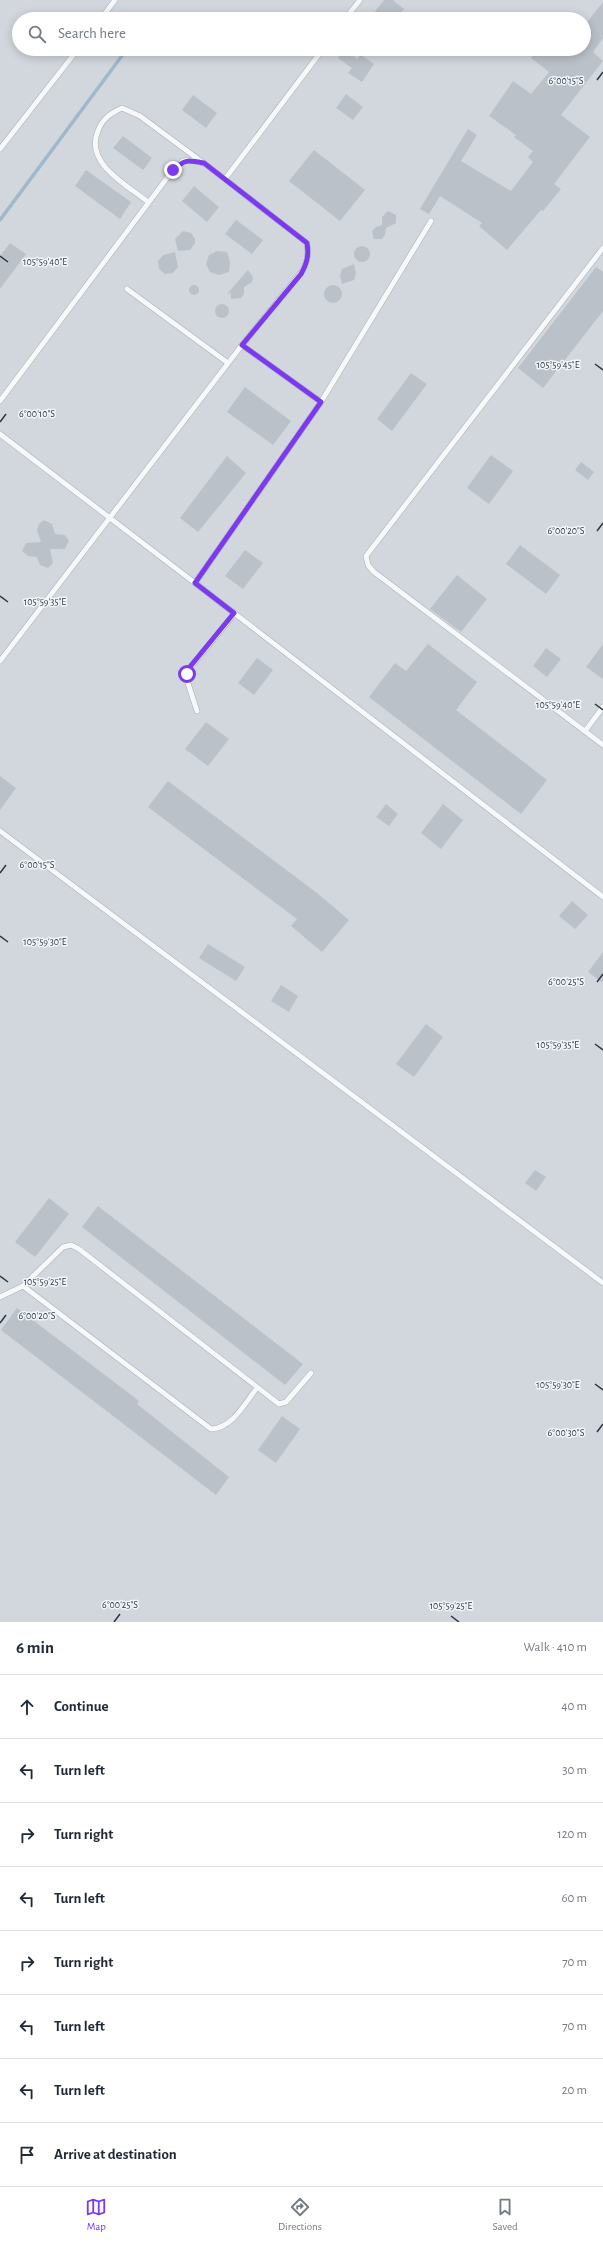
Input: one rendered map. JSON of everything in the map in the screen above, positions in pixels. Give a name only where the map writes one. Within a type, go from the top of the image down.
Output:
[{"type":"lane","points":[[106,12],[115,0]]},
{"type":"lane","points":[[351,12],[360,0]]},
{"type":"lane","points":[[0,149],[73,56]]},
{"type":"lane","points":[[225,179],[318,56]]},
{"type":"lane","points":[[0,661],[242,345],[301,274],[307,262],[309,254],[307,243],[204,163],[140,116],[122,108],[112,112],[100,124],[94,138],[95,153],[102,164],[148,202]]},
{"type":"lane","points":[[0,401],[173,170],[183,161],[189,160],[204,163]]},
{"type":"lane","points":[[195,583],[321,402],[431,221]]},
{"type":"lane","points":[[603,248],[366,556],[368,565],[374,572],[603,745]]},
{"type":"lane","points":[[128,289],[228,363]]},
{"type":"lane","points":[[242,345],[321,402]]},
{"type":"lane","points":[[0,434],[603,897]]},
{"type":"lane","points":[[197,712],[187,680],[189,668],[234,613]]},
{"type":"lane","points":[[585,731],[603,707]]},
{"type":"lane","points":[[0,830],[603,1283]]},
{"type":"lane","points":[[0,1297],[23,1286],[63,1247],[71,1245],[79,1249],[279,1404],[286,1402],[311,1373]]},
{"type":"lane","points":[[23,1286],[211,1429],[219,1429],[228,1424],[257,1388]]},
{"type":"shaded area","points":[[0,0],[603,0],[603,1622],[0,1622]]},
{"type":"building","points":[[384,0],[393,0],[404,9],[402,12],[375,12]]},
{"type":"building","points":[[603,2],[603,38],[593,52],[603,61],[561,115],[590,137],[554,184],[561,189],[543,211],[541,210],[507,250],[479,226],[482,223],[440,196],[429,214],[420,209],[468,129],[477,135],[461,161],[511,191],[533,162],[528,157],[533,151],[514,137],[516,135],[489,116],[513,81],[531,94],[549,72],[531,58],[533,56],[591,56],[591,17]]},
{"type":"building","points":[[340,56],[353,56],[357,59],[362,56],[374,64],[362,82],[348,73],[352,68],[338,58]]},
{"type":"building","points":[[346,94],[363,107],[353,120],[336,108]]},
{"type":"building","points":[[193,95],[217,113],[206,128],[182,110]]},
{"type":"building","points":[[123,136],[152,158],[143,170],[113,148]]},
{"type":"building","points":[[314,150],[365,190],[340,221],[289,181]]},
{"type":"building","points":[[86,170],[131,202],[120,219],[75,186]]},
{"type":"building","points":[[194,186],[219,207],[207,222],[182,201]]},
{"type":"building","points":[[388,211],[396,215],[396,223],[386,228],[385,235],[382,239],[374,239],[372,231],[376,227],[382,225],[382,217]]},
{"type":"building","points":[[236,220],[263,240],[252,254],[225,234]]},
{"type":"building","points":[[183,231],[191,233],[195,239],[195,243],[190,250],[178,251],[175,239]]},
{"type":"building","points":[[10,243],[26,254],[0,289],[0,256]]},
{"type":"building","points":[[362,246],[369,251],[370,254],[365,261],[362,262],[355,257],[354,254],[359,247]]},
{"type":"building","points":[[217,251],[227,252],[230,262],[229,272],[219,275],[210,272],[206,264],[209,255]]},
{"type":"building","points":[[175,252],[178,267],[173,273],[165,274],[159,269],[158,261],[163,255]]},
{"type":"building","points":[[354,264],[356,274],[354,280],[342,284],[340,275],[342,269]]},
{"type":"building","points":[[596,267],[603,272],[603,311],[543,388],[518,368]]},
{"type":"building","points":[[248,270],[253,277],[252,282],[244,287],[244,294],[241,298],[231,299],[231,293],[227,294]]},
{"type":"building","points":[[192,285],[196,285],[198,286],[198,294],[192,295],[189,292],[189,288]]},
{"type":"building","points":[[333,285],[339,288],[342,294],[339,300],[333,303],[327,300],[324,294],[327,288]]},
{"type":"building","points":[[222,304],[227,306],[229,311],[227,316],[222,318],[217,316],[215,311],[217,306]]},
{"type":"building","points":[[411,373],[427,384],[392,431],[377,419]]},
{"type":"building","points":[[245,387],[291,421],[273,445],[227,412]]},
{"type":"building","points":[[491,455],[513,471],[489,504],[467,488]]},
{"type":"building","points":[[227,456],[246,473],[198,532],[180,518]]},
{"type":"building","points":[[581,462],[594,472],[588,480],[575,470]]},
{"type":"building","points":[[44,520],[52,524],[55,534],[65,535],[69,541],[65,549],[50,549],[53,563],[48,568],[40,565],[37,557],[28,556],[22,551],[26,543],[41,542],[37,530],[39,524]]},
{"type":"building","points":[[520,545],[560,575],[546,594],[506,564]]},
{"type":"building","points":[[245,550],[263,563],[243,589],[225,576]]},
{"type":"building","points":[[457,575],[487,599],[461,632],[430,609]]},
{"type":"building","points":[[428,644],[477,682],[456,710],[547,780],[521,814],[369,697],[395,663],[406,671]]},
{"type":"building","points":[[603,644],[603,679],[586,667]]},
{"type":"building","points":[[546,648],[561,659],[547,677],[533,666]]},
{"type":"building","points":[[257,658],[273,670],[254,695],[238,683]]},
{"type":"building","points":[[206,722],[229,739],[208,766],[185,749]]},
{"type":"building","points":[[0,776],[16,788],[0,810]]},
{"type":"building","points":[[168,781],[317,893],[349,920],[322,952],[291,926],[297,919],[148,807]]},
{"type":"building","points":[[386,804],[398,814],[389,826],[376,817]]},
{"type":"building","points":[[443,804],[463,820],[441,849],[421,833]]},
{"type":"building","points":[[572,901],[588,915],[575,929],[559,916]]},
{"type":"building","points":[[208,944],[245,967],[236,981],[199,958]]},
{"type":"building","points":[[603,952],[603,983],[588,972]]},
{"type":"building","points":[[281,985],[298,996],[289,1012],[271,1001]]},
{"type":"building","points":[[426,1024],[443,1037],[414,1077],[396,1064]]},
{"type":"building","points":[[535,1170],[546,1177],[536,1191],[525,1183]]},
{"type":"building","points":[[49,1198],[69,1214],[35,1257],[15,1242]]},
{"type":"building","points":[[98,1206],[303,1364],[285,1385],[82,1227]]},
{"type":"building","points":[[17,1308],[139,1401],[137,1404],[229,1477],[216,1495],[1,1330]]},
{"type":"building","points":[[282,1416],[300,1429],[276,1463],[258,1450]]},
{"type":"waterway","points":[[0,220],[122,56]]},
{"type":"route","points":[[173,170],[183,161],[189,160],[204,163],[307,243],[309,254],[301,274],[242,345],[321,402],[195,583],[234,613],[189,668],[187,674]]}]
